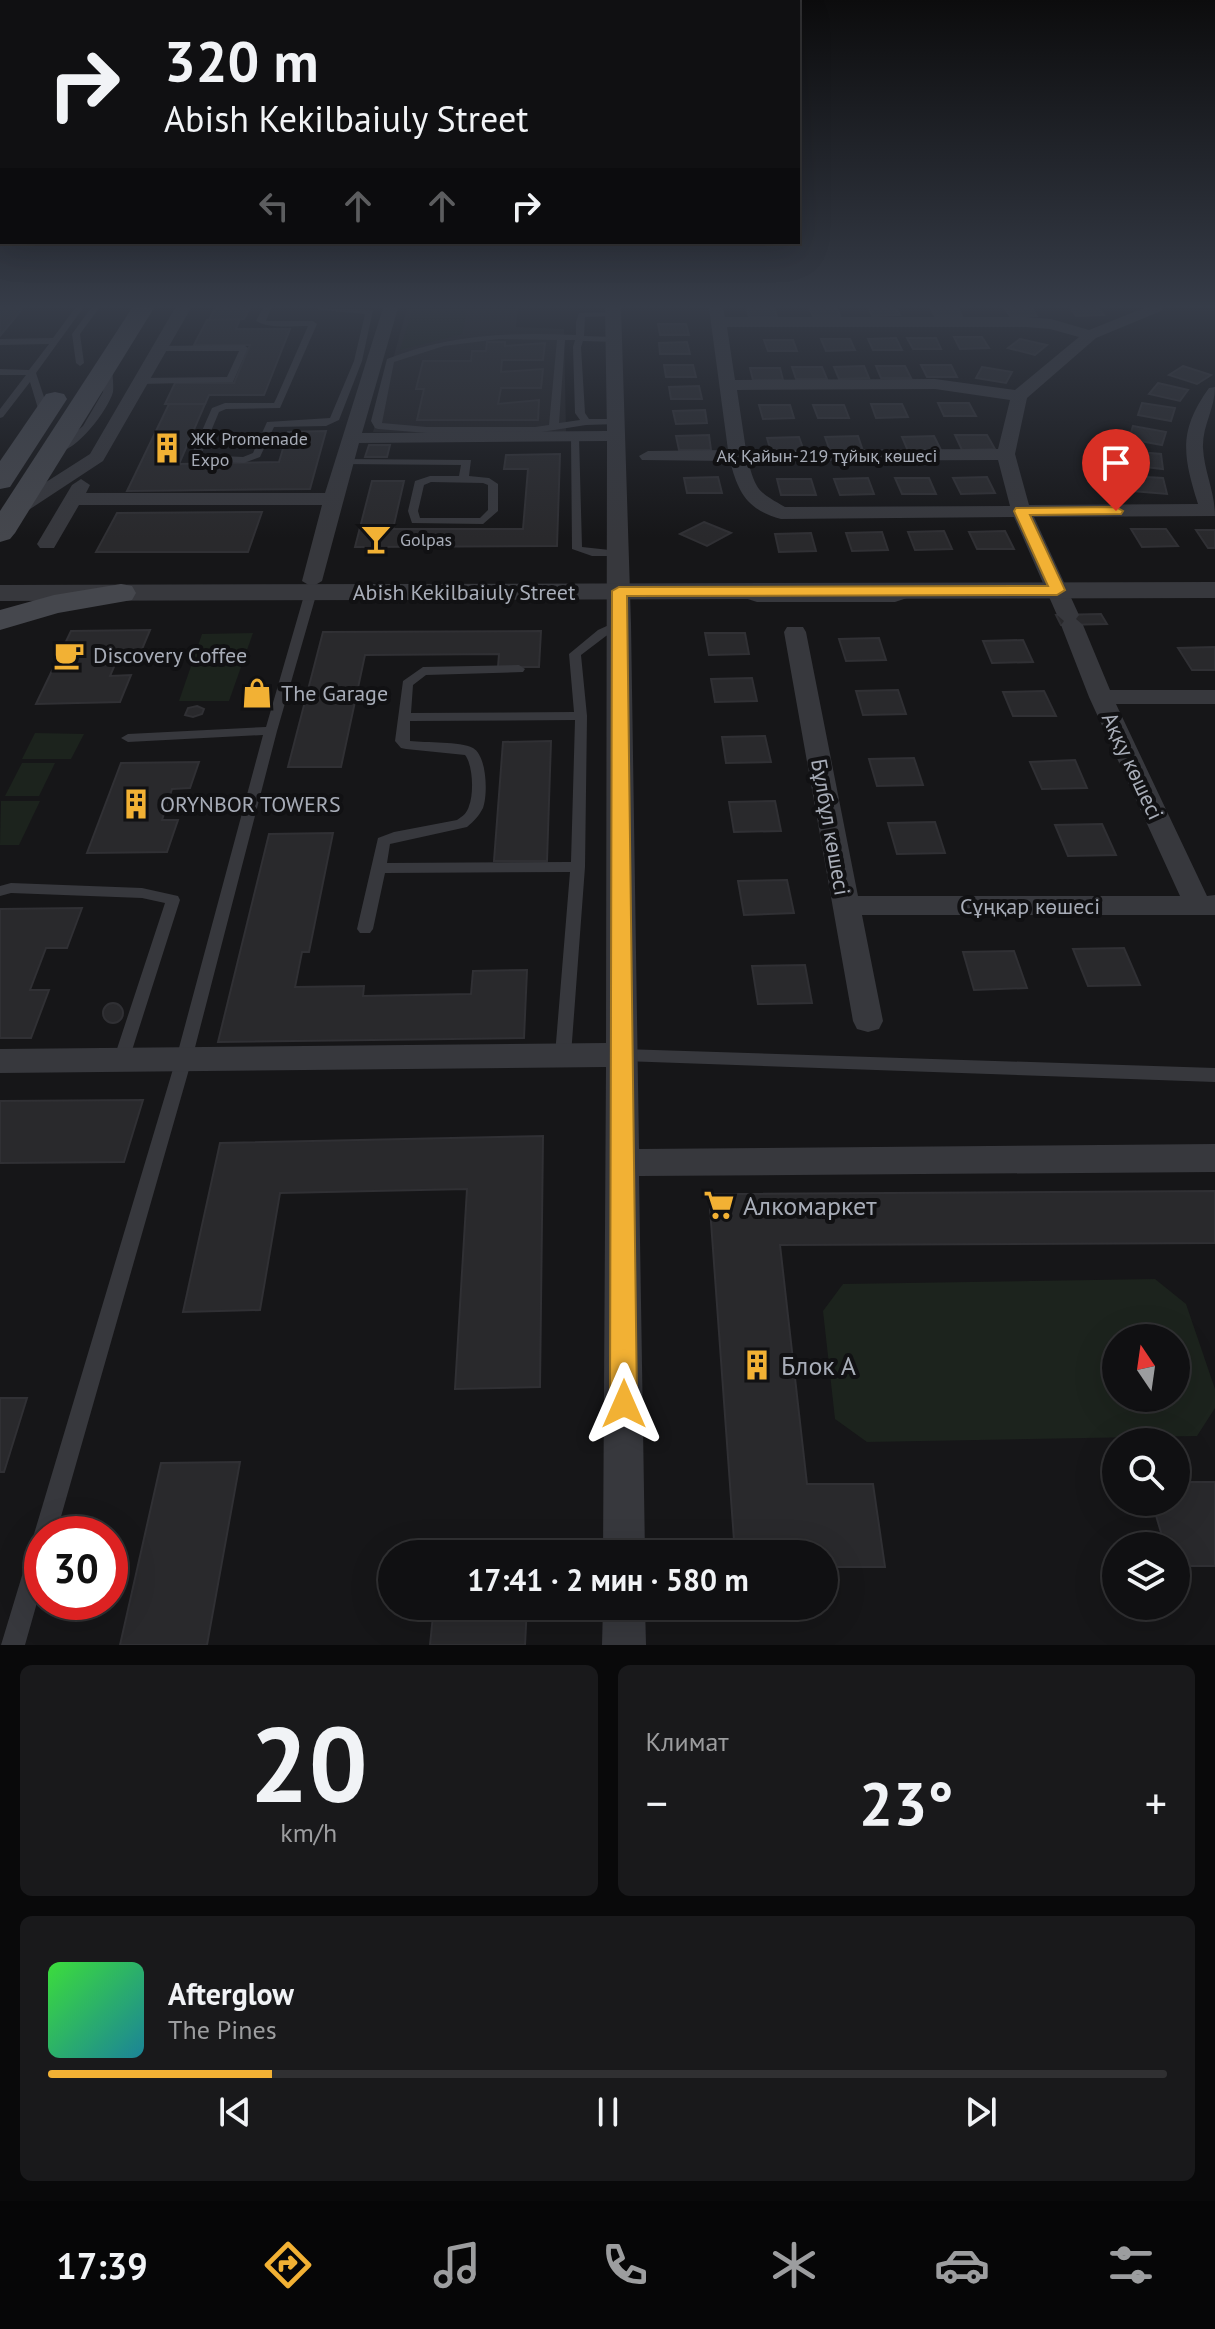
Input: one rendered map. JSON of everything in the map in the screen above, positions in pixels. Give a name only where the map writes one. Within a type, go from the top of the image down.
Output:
[{"type":"main road","points":[[0,481],[65,385]]},
{"type":"main road","points":[[0,533],[95,385]]},
{"type":"main road","points":[[0,620],[54,604],[121,593]]},
{"type":"street","points":[[47,544],[138,385]]},
{"type":"street","points":[[312,587],[351,438],[361,385]]},
{"type":"street","points":[[614,385],[620,624],[624,1540]]},
{"type":"street","points":[[776,385],[727,385],[746,488],[754,498],[781,513],[1213,510],[1196,468],[1192,443],[1197,422],[1215,392]]},
{"type":"street","points":[[940,385],[1019,396]]},
{"type":"street","points":[[1006,454],[1019,396],[1032,385]]},
{"type":"street","points":[[351,438],[615,429]]},
{"type":"street","name":"Ақ Қайын-219 тұйық көшесі","points":[[648,456],[1006,454]]},
{"type":"street","name":"Аққу көшесі","points":[[1006,454],[1021,511],[1101,697],[1206,905]]},
{"type":"street","points":[[14,511],[97,457]]},
{"type":"street","points":[[73,499],[333,499]]},
{"type":"street","name":"Abish Kekilbaiuly Street","points":[[0,593],[312,587],[920,591],[1066,610],[1215,590]]},
{"type":"street","name":"Бұлбұл көшесі","points":[[795,632],[868,1021]]},
{"type":"street","points":[[1101,697],[1215,697]]},
{"type":"street","name":"Сұңқар көшесі","points":[[846,906],[1206,905]]},
{"type":"street","points":[[0,1061],[623,1055]]},
{"type":"street","points":[[624,1163],[1215,1158]]},
{"type":"street","points":[[624,1620],[624,1645]]},
{"type":"lane","points":[[0,415],[23,385]]},
{"type":"lane","points":[[36,385],[45,415]]},
{"type":"lane","points":[[277,406],[225,406],[215,410],[195,458],[244,460],[257,455],[286,385]]},
{"type":"lane","points":[[270,424],[326,423],[334,420],[353,385]]},
{"type":"lane","points":[[384,385],[376,421],[378,426],[389,429],[580,429]]},
{"type":"lane","points":[[554,427],[557,385]]},
{"type":"lane","points":[[578,385],[577,549],[619,554]]},
{"type":"lane","points":[[344,462],[467,462],[463,479]]},
{"type":"lane","points":[[430,479],[463,479],[485,480],[493,484],[493,511],[483,521],[416,521],[413,511],[419,483],[430,479]]},
{"type":"lane","points":[[50,1516],[184,1059],[312,587]]},
{"type":"lane","points":[[563,1055],[578,867],[581,716],[575,654],[602,633],[620,624]]},
{"type":"lane","points":[[365,929],[383,841],[394,834],[454,828],[469,821],[477,806],[477,761],[473,754],[466,750],[406,745],[402,741],[407,684],[423,671],[519,669]]},
{"type":"lane","points":[[404,717],[581,716]]},
{"type":"lane","points":[[128,738],[271,731]]},
{"type":"lane","points":[[379,868],[578,867]]},
{"type":"lane","points":[[0,891],[11,888],[142,893],[173,900],[121,1061]]},
{"type":"lane","points":[[623,1055],[1215,1075]]},
{"type":"lane","points":[[13,1645],[24,1607]]},
{"type":"shaded area","points":[[386,385],[565,385],[566,432],[373,432]]},
{"type":"shaded area","points":[[253,633],[229,701],[179,701],[202,634]]},
{"type":"shaded area","points":[[35,733],[84,734],[71,759],[22,759]]},
{"type":"shaded area","points":[[22,763],[55,763],[39,796],[5,796]]},
{"type":"shaded area","points":[[1,801],[40,801],[19,845],[0,845]]},
{"type":"shaded area","points":[[1155,1279],[1186,1304],[1215,1389],[1215,1408],[1197,1436],[1190,1436],[1190,1428],[1102,1428],[1102,1438],[867,1442],[835,1419],[823,1311],[843,1284]]},
{"type":"building","points":[[174,385],[268,385],[264,395],[209,395],[205,404],[165,404]]},
{"type":"building","points":[[417,385],[541,385],[541,388],[501,388],[498,404],[539,400],[538,420],[417,420],[424,389],[416,389]]},
{"type":"building","points":[[1157,385],[1188,390],[1180,401],[1149,394]]},
{"type":"building","points":[[699,386],[702,399],[671,399],[669,387]]},
{"type":"building","points":[[938,403],[969,403],[976,416],[944,416]]},
{"type":"building","points":[[1142,403],[1175,408],[1171,421],[1138,415]]},
{"type":"building","name":"ЖК Promenade Expo","points":[[169,404],[205,404],[179,464],[279,462],[288,432],[326,431],[310,489],[127,491]]},
{"type":"building","points":[[871,404],[902,404],[908,417],[876,418]]},
{"type":"building","points":[[759,405],[790,405],[794,418],[763,419]]},
{"type":"building","points":[[813,405],[844,405],[849,418],[818,418]]},
{"type":"building","points":[[705,410],[707,423],[676,424],[673,411]]},
{"type":"building","points":[[1133,426],[1166,432],[1162,445],[1129,439]]},
{"type":"building","points":[[709,435],[711,450],[679,450],[676,436]]},
{"type":"building","points":[[955,435],[987,435],[995,449],[962,450]]},
{"type":"building","points":[[858,436],[863,451],[830,451],[825,437]]},
{"type":"building","points":[[934,436],[941,450],[908,451],[902,437]]},
{"type":"building","points":[[799,437],[804,451],[771,452],[767,438]]},
{"type":"building","points":[[369,445],[390,445],[387,457],[365,457]]},
{"type":"building","points":[[1127,451],[1161,454],[1163,469],[1128,465]]},
{"type":"building","points":[[560,454],[557,546],[355,547],[372,481],[404,481],[393,529],[523,529],[528,469],[504,469],[506,455]]},
{"type":"building","points":[[1128,476],[1163,478],[1167,494],[1132,491]]},
{"type":"building","points":[[718,477],[722,493],[687,493],[684,478]]},
{"type":"building","points":[[987,477],[995,493],[961,494],[953,478]]},
{"type":"building","points":[[868,478],[874,494],[840,495],[834,479]]},
{"type":"building","points":[[895,478],[929,478],[936,494],[902,494]]},
{"type":"building","points":[[777,479],[811,479],[816,495],[781,495]]},
{"type":"building","points":[[262,512],[248,552],[96,552],[117,513]]},
{"type":"building","points":[[704,522],[731,533],[707,546],[680,534]]},
{"type":"building","points":[[1131,529],[1166,529],[1178,546],[1142,547]]},
{"type":"building","points":[[1196,530],[1215,530],[1215,548],[1208,548]]},
{"type":"building","points":[[944,531],[952,549],[915,550],[908,532]]},
{"type":"building","points":[[1005,531],[1014,549],[977,549],[969,532]]},
{"type":"building","points":[[882,532],[888,550],[852,551],[846,533]]},
{"type":"building","points":[[811,533],[816,551],[779,552],[775,534]]},
{"type":"building","points":[[1101,614],[1107,624],[1061,625],[1056,615]]},
{"type":"building","points":[[150,630],[140,654],[119,655],[110,676],[131,675],[120,702],[36,704],[71,631]]},
{"type":"building","points":[[541,631],[539,667],[498,667],[499,654],[365,655],[341,767],[288,767],[323,632]]},
{"type":"building","points":[[705,633],[745,633],[749,654],[709,655]]},
{"type":"building","points":[[879,638],[886,660],[846,661],[839,639]]},
{"type":"building","points":[[1023,640],[1033,662],[992,663],[983,641]]},
{"type":"building","points":[[1215,647],[1215,670],[1192,670],[1178,648]]},
{"type":"building","points":[[752,678],[757,701],[715,702],[711,679]]},
{"type":"building","points":[[898,690],[906,714],[863,715],[856,691]]},
{"type":"building","points":[[1044,691],[1056,716],[1013,716],[1003,692]]},
{"type":"building","points":[[197,706],[204,709],[202,714],[193,717],[185,715],[188,708]]},
{"type":"building","points":[[765,736],[771,762],[726,763],[722,737]]},
{"type":"building","points":[[551,741],[547,861],[494,861],[503,742]]},
{"type":"building","points":[[914,758],[923,785],[877,786],[869,759]]},
{"type":"building","points":[[1075,760],[1087,788],[1042,789],[1030,762]]},
{"type":"building","name":"ORYNBOR TOWERS","points":[[199,762],[190,788],[172,789],[162,820],[178,820],[167,852],[87,853],[121,763]]},
{"type":"building","points":[[775,801],[781,831],[734,832],[729,802]]},
{"type":"building","points":[[935,822],[945,853],[897,854],[888,823]]},
{"type":"building","points":[[1102,824],[1116,855],[1068,856],[1055,825]]},
{"type":"building","points":[[333,833],[309,952],[302,952],[295,987],[364,986],[363,996],[471,994],[473,971],[527,970],[524,1038],[218,1042],[269,834]]},
{"type":"building","points":[[787,880],[794,913],[744,915],[738,881]]},
{"type":"building","points":[[82,908],[67,948],[46,948],[30,990],[49,990],[31,1038],[0,1038],[0,909]]},
{"type":"building","points":[[1124,948],[1140,985],[1088,986],[1073,949]]},
{"type":"building","points":[[1014,951],[1027,988],[974,990],[963,952]]},
{"type":"building","points":[[805,965],[812,1003],[758,1004],[752,966]]},
{"type":"building","points":[[113,1003],[120,1006],[123,1013],[120,1020],[113,1023],[106,1020],[103,1013],[106,1006]]},
{"type":"building","points":[[143,1100],[124,1162],[0,1163],[0,1101]]},
{"type":"building","points":[[543,1136],[540,1387],[455,1389],[467,1189],[280,1193],[260,1310],[183,1312],[220,1143]]},
{"type":"building","name":"Блок А","points":[[1215,1191],[1215,1243],[780,1245],[807,1484],[873,1484],[885,1567],[838,1567],[838,1540],[734,1540],[709,1194]]},
{"type":"building","points":[[0,1398],[27,1398],[4,1472],[0,1472]]},
{"type":"building","points":[[240,1462],[207,1645],[120,1645],[161,1463]]},
{"type":"building","points":[[1190,1482],[1215,1482],[1215,1566],[1190,1566],[1190,1532],[1161,1532],[1156,1516],[1190,1516]]},
{"type":"building","points":[[433,1620],[526,1620],[525,1645],[430,1645]]},
{"type":"place","name":"ЖК Promenade Expo","points":[[167,448]]},
{"type":"place","name":"Golpas","points":[[376,539]]},
{"type":"place","name":"Discovery Coffee","points":[[69,655]]},
{"type":"place","name":"The Garage","points":[[257,693]]},
{"type":"place","name":"ORYNBOR TOWERS","points":[[136,804]]},
{"type":"place","name":"Алкомаркет","points":[[719,1205]]},
{"type":"place","name":"Блок А","points":[[757,1365]]},
{"type":"route","points":[[624,1404],[619,591],[1057,590],[1047,562],[1021,511],[1116,511]]}]
